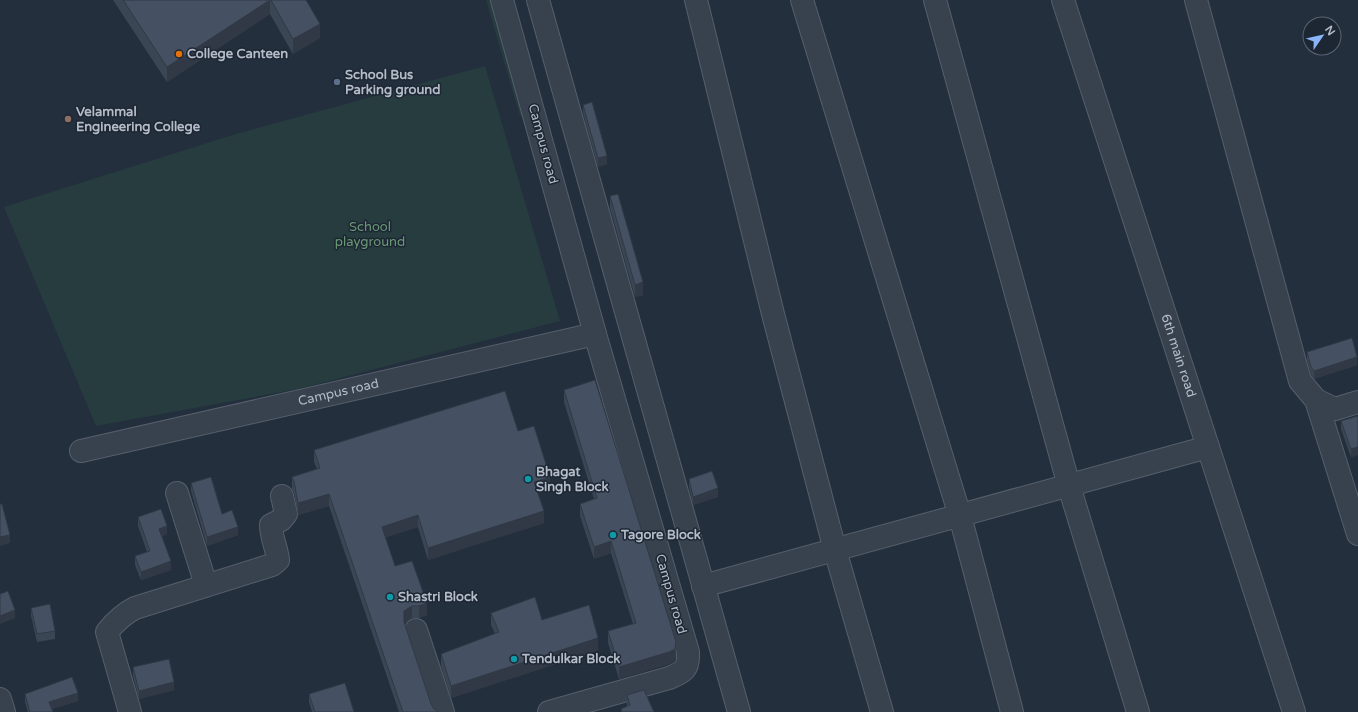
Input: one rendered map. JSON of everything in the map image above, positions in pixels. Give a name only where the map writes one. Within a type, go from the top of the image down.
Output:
[{"type":"street","name":"Campus road","points":[[502,0],[595,334],[688,652],[688,663],[682,673],[549,712]]},
{"type":"street","points":[[538,0],[739,712]]},
{"type":"street","points":[[696,0],[773,314],[835,550],[882,712]]},
{"type":"street","points":[[802,0],[960,516],[1012,712]]},
{"type":"street","points":[[935,0],[1069,486],[1138,712]]},
{"type":"street","name":"6th main road","points":[[1063,0],[1294,712]]},
{"type":"street","points":[[1196,0],[1300,381],[1316,400],[1358,534]]},
{"type":"street","name":"Campus road","points":[[81,451],[595,334]]},
{"type":"street","points":[[1316,400],[1336,409],[1358,402]]},
{"type":"street","points":[[703,586],[1208,447]]},
{"type":"street","points":[[641,490],[673,480]]},
{"type":"street","points":[[177,493],[206,585]]},
{"type":"street","points":[[130,712],[107,632],[116,621],[135,608],[272,565],[278,560],[271,534],[271,525],[280,520],[286,514],[282,496]]},
{"type":"street","points":[[416,630],[443,712]]},
{"type":"street","points":[[0,700],[4,712]]},
{"type":"green space","points":[[486,0],[501,0],[534,113],[520,116]]},
{"type":"green space","name":"School playground","points":[[485,66],[560,321],[298,389],[96,426],[4,207],[236,134]]},
{"type":"building","name":"College Canteen","points":[[123,0],[270,0],[167,67]]},
{"type":"building","points":[[271,0],[306,0],[320,24],[293,39]]},
{"type":"building","points":[[592,102],[607,156],[598,158],[583,105]]},
{"type":"building","points":[[618,194],[643,282],[635,285],[610,196]]},
{"type":"building","points":[[1352,338],[1357,357],[1314,371],[1311,367],[1307,352]]},
{"type":"building","name":"Tagore Block","points":[[595,380],[676,642],[675,649],[669,652],[619,667],[608,631],[636,623],[611,541],[594,547],[580,504],[597,498],[564,390]]},
{"type":"building","points":[[505,391],[518,431],[534,426],[550,477],[534,482],[544,511],[428,548],[418,515],[382,527],[395,566],[412,561],[427,603],[419,606],[412,606],[404,611],[404,622],[431,704],[434,709],[439,712],[403,712],[329,494],[298,503],[292,477],[320,468],[314,450]]},
{"type":"building","points":[[1358,416],[1358,447],[1351,449],[1341,421]]},
{"type":"building","points":[[712,471],[718,488],[693,497],[689,479]]},
{"type":"building","points":[[211,477],[222,514],[232,510],[238,527],[207,537],[191,483]]},
{"type":"building","points":[[0,504],[2,504],[10,535],[0,537]]},
{"type":"building","points":[[161,509],[167,526],[159,529],[171,561],[141,572],[135,556],[150,551],[138,517]]},
{"type":"building","points":[[8,591],[15,610],[0,616],[0,594]]},
{"type":"building","name":"Tendulkar Block","points":[[535,597],[542,620],[589,605],[598,638],[451,686],[441,654],[499,632],[491,613]]},
{"type":"building","points":[[50,604],[55,631],[37,634],[31,608]]},
{"type":"building","points":[[169,659],[174,682],[139,691],[133,667]]},
{"type":"building","points":[[72,677],[78,693],[49,702],[53,712],[30,712],[25,694]]},
{"type":"building","points":[[345,683],[354,712],[315,712],[309,694]]},
{"type":"building","points":[[644,690],[654,712],[622,712],[621,709],[630,705],[627,695]]},
{"type":"place","name":"College Canteen","points":[[179,54]]},
{"type":"place","name":"School Bus Parking ground","points":[[337,82]]},
{"type":"place","name":"Velammal Engineering College","points":[[68,119]]},
{"type":"place","name":"Bhagat Singh Block","points":[[528,479]]},
{"type":"place","name":"Tagore Block","points":[[613,535]]},
{"type":"place","name":"Shastri Block","points":[[390,597]]},
{"type":"place","name":"Tendulkar Block","points":[[514,659]]}]
